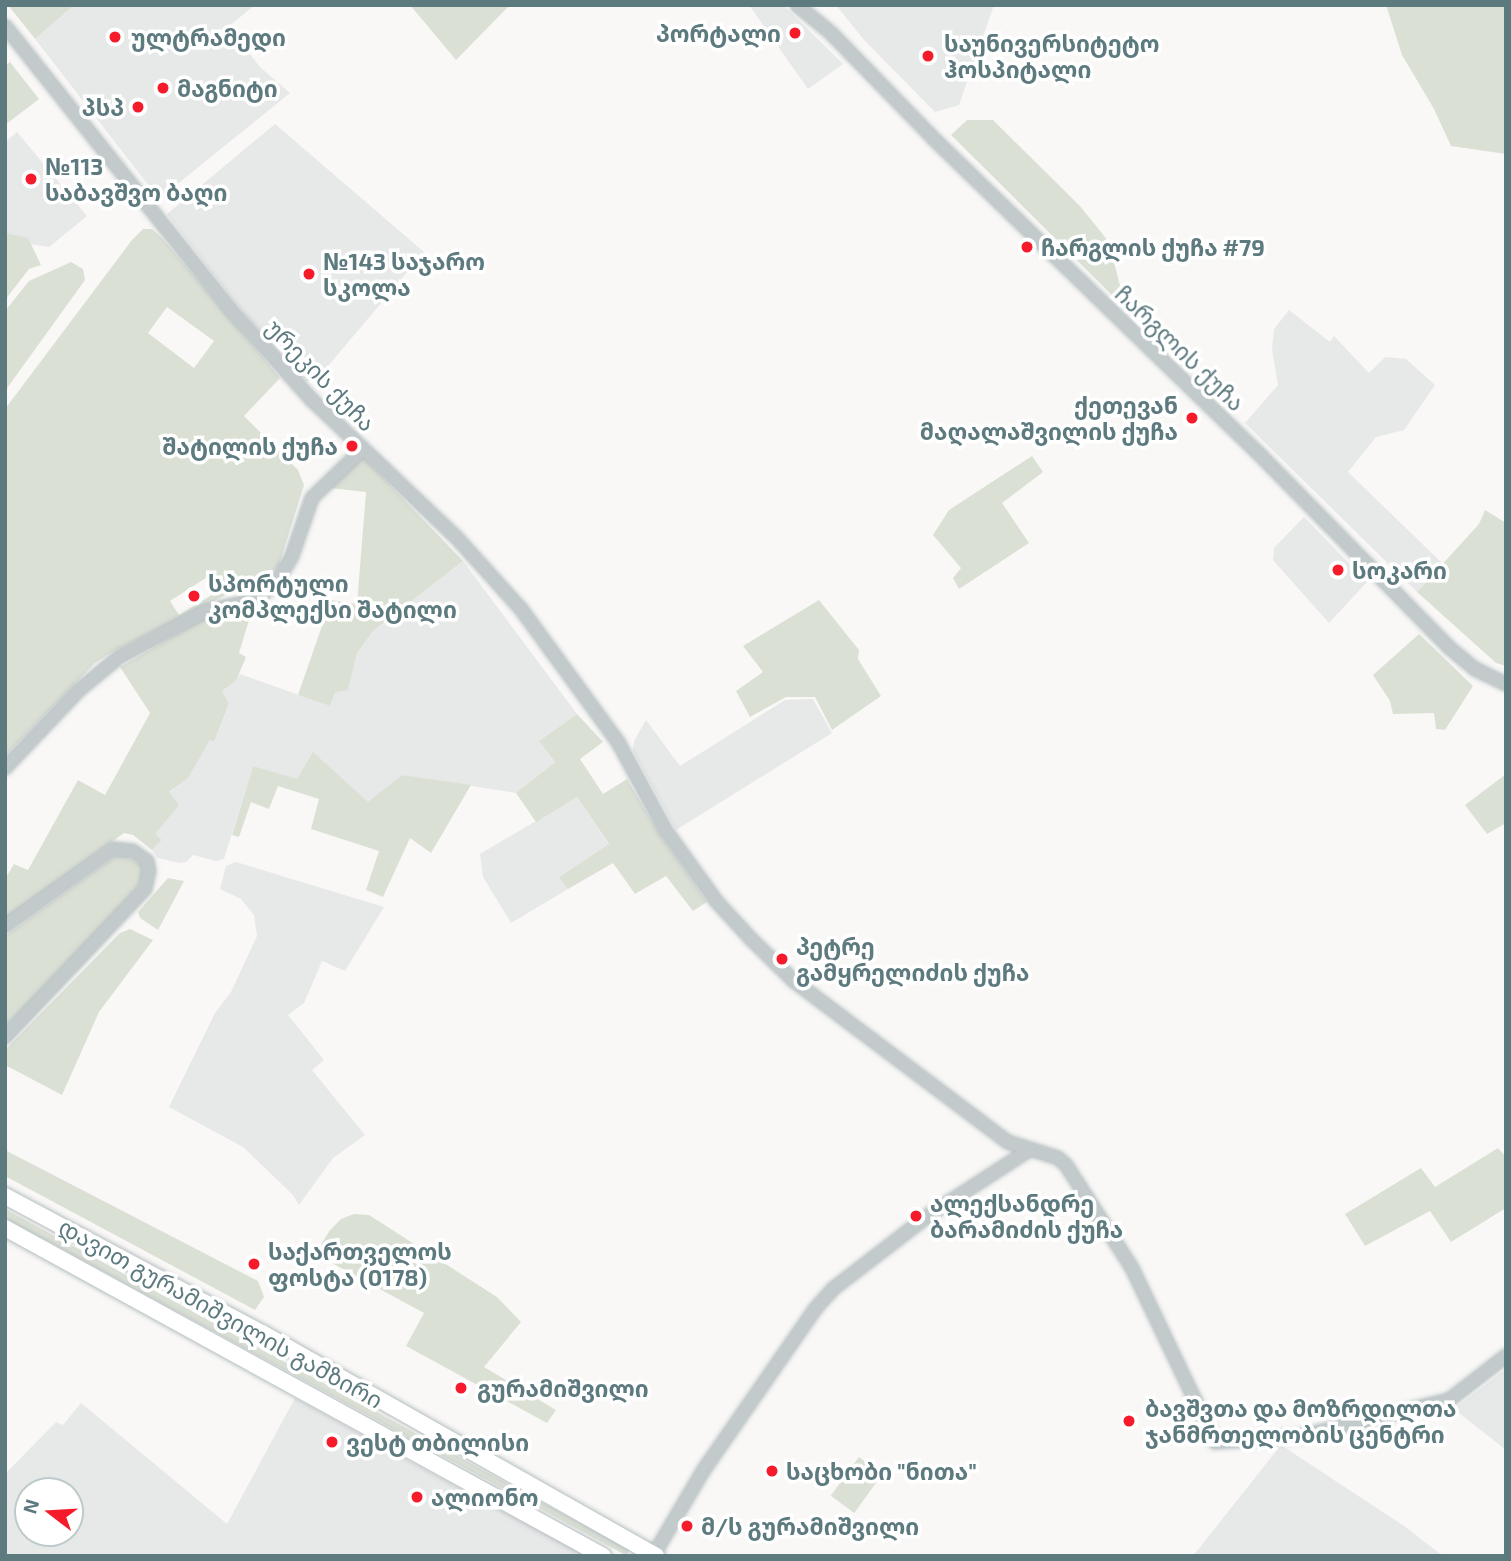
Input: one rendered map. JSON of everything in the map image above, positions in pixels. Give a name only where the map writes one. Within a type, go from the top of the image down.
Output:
[{"type":"main road","name":"დავით გურამიშვილის გამზირი","points":[[5,1196],[262,1333],[654,1555]]},
{"type":"main road","name":"დავით გურამიშვილის გამზირი","points":[[5,1228],[603,1556]]},
{"type":"street","name":"ჩარგლის ქუჩა","points":[[797,5],[831,33],[934,139],[1263,458],[1451,649],[1475,669],[1506,684]]},
{"type":"street","name":"ჩარგლის ქუჩა","points":[[810,5],[831,33]]},
{"type":"street","name":"ურეკის ქუჩა","points":[[5,26],[230,309],[312,400],[456,537],[521,609],[618,742],[666,831],[717,902],[794,981],[1008,1142],[1029,1150]]},
{"type":"street","points":[[5,768],[78,691],[119,657],[206,611],[246,602],[270,588],[292,556],[312,498],[363,449]]},
{"type":"street","points":[[5,926],[113,849],[133,852],[147,861],[149,871],[145,889],[5,1037]]},
{"type":"street","points":[[654,1555],[703,1471],[815,1309],[834,1288],[929,1215],[1029,1150],[1058,1158],[1066,1165],[1132,1268],[1215,1442],[1302,1436],[1449,1400],[1506,1356]]},
{"type":"shaded area","points":[[8,5],[74,5],[35,39]]},
{"type":"shaded area","points":[[74,5],[255,5],[228,27],[261,68],[290,93],[159,199],[35,39]]},
{"type":"shaded area","points":[[410,5],[510,5],[456,60]]},
{"type":"shaded area","points":[[749,5],[783,5],[843,64],[808,89]]},
{"type":"shaded area","name":"საუნივერსიტეტო ჰოსპიტალი","points":[[836,5],[994,5],[959,105],[935,112],[864,40]]},
{"type":"shaded area","points":[[1386,5],[1506,5],[1506,154],[1451,146],[1434,109],[1402,55]]},
{"type":"shaded area","points":[[10,62],[39,99],[5,125],[5,66]]},
{"type":"shaded area","points":[[967,120],[993,120],[1080,206],[1109,242],[1126,309],[951,135]]},
{"type":"shaded area","name":"№143 საჯარო სკოლა","points":[[275,124],[424,252],[318,378],[306,382],[297,375],[231,297],[167,214]]},
{"type":"shaded area","name":"№113 საბავშვო ბაღი","points":[[17,132],[87,216],[49,247],[5,240],[5,142]]},
{"type":"shaded area","points":[[143,229],[152,229],[163,239],[280,378],[244,416],[298,470],[304,485],[279,565],[266,582],[245,592],[226,595],[95,663],[5,756],[5,409]],"holes":[[[167,307],[214,341],[194,368],[148,333]],[[209,576],[218,591],[179,615],[170,601]]]},
{"type":"shaded area","points":[[5,233],[28,238],[41,265],[29,269],[5,300]]},
{"type":"shaded area","points":[[71,262],[83,269],[85,280],[5,391],[5,311],[29,281]]},
{"type":"shaded area","points":[[1289,310],[1330,342],[1334,336],[1369,373],[1385,357],[1406,359],[1435,385],[1404,430],[1376,437],[1348,472],[1442,563],[1417,592],[1245,423],[1278,385],[1272,350],[1274,329]]},
{"type":"shaded area","points":[[361,455],[463,561],[373,631],[357,653],[348,690],[335,693],[330,706],[298,695],[331,600],[357,604],[366,492],[330,488]]},
{"type":"shaded area","points":[[1032,456],[1043,472],[1002,503],[1029,543],[959,589],[953,578],[961,568],[933,535],[949,510]]},
{"type":"shaded area","points":[[1485,510],[1506,523],[1506,666],[1496,663],[1417,592],[1479,524]]},
{"type":"shaded area","points":[[1304,517],[1367,582],[1329,623],[1273,560],[1274,548]]},
{"type":"shaded area","points":[[463,561],[577,714],[539,741],[555,762],[516,793],[402,775],[368,803],[253,766],[224,859],[216,861],[193,855],[186,862],[179,863],[158,858],[152,850],[162,840],[154,834],[169,793],[188,777],[210,740],[214,742],[229,705],[222,691],[236,681],[240,674],[330,706],[335,693],[348,690],[357,653],[373,631]]},
{"type":"shaded area","points":[[819,600],[859,650],[858,659],[881,696],[832,730],[815,697],[786,697],[750,717],[736,691],[763,672],[743,646]]},
{"type":"shaded area","points":[[244,610],[250,617],[239,653],[246,657],[236,681],[222,691],[229,704],[214,742],[210,740],[188,778],[169,792],[179,805],[155,834],[162,840],[152,850],[133,835],[124,833],[5,919],[5,879],[14,864],[28,870],[78,780],[105,795],[150,713],[120,667],[214,613]]},
{"type":"shaded area","points":[[1419,634],[1473,686],[1445,730],[1436,729],[1434,713],[1393,714],[1390,701],[1373,675]]},
{"type":"shaded area","points":[[813,699],[832,733],[676,830],[633,751],[634,741],[646,720],[680,766],[785,700]]},
{"type":"shaded area","points":[[577,714],[603,742],[580,759],[603,794],[627,779],[662,838],[707,902],[693,911],[666,876],[635,894],[613,863],[568,889],[559,877],[609,844],[577,797],[536,822],[516,793],[555,762],[539,741]]},
{"type":"shaded area","points":[[313,752],[368,802],[402,775],[471,785],[431,853],[410,838],[383,897],[366,890],[379,851],[311,829],[319,799],[278,786],[269,809],[251,802],[239,837],[232,835],[253,766],[297,779]]},
{"type":"shaded area","points":[[1506,774],[1506,823],[1487,834],[1465,805]]},
{"type":"shaded area","points":[[577,797],[609,845],[560,876],[568,889],[511,923],[483,877],[480,854]]},
{"type":"shaded area","points":[[123,855],[141,865],[144,872],[136,890],[5,1028],[5,936],[116,856]]},
{"type":"shaded area","points":[[236,862],[384,907],[345,971],[322,961],[304,1003],[288,1015],[324,1060],[312,1070],[365,1135],[333,1158],[299,1205],[293,1195],[243,1147],[169,1107],[215,1013],[231,992],[257,936],[254,915],[241,899],[220,889],[226,866]]},
{"type":"shaded area","points":[[168,878],[184,881],[158,930],[140,918],[138,912]]},
{"type":"shaded area","points":[[130,929],[153,940],[99,1012],[62,1095],[5,1065],[5,1050],[120,933]]},
{"type":"shaded area","points":[[1498,1148],[1506,1157],[1506,1208],[1451,1242],[1430,1211],[1365,1246],[1345,1214],[1421,1168],[1435,1187]]},
{"type":"shaded area","points":[[5,1150],[258,1281],[264,1297],[255,1310],[5,1176]]},
{"type":"shaded area","points":[[5,1209],[629,1550],[627,1556],[5,1218]]},
{"type":"shaded area","points":[[354,1214],[369,1215],[497,1297],[521,1322],[484,1367],[556,1410],[547,1423],[406,1346],[424,1313],[315,1254],[330,1230],[341,1219]]},
{"type":"shaded area","points":[[1506,1369],[1506,1450],[1454,1409]]},
{"type":"shaded area","points":[[295,1398],[587,1556],[5,1556],[5,1474],[56,1422],[63,1425],[81,1403],[227,1524]]},
{"type":"shaded area","points":[[1281,1445],[1404,1526],[1443,1556],[1193,1556]]},
{"type":"shaded area","points":[[859,1457],[882,1474],[854,1513],[831,1496]]},
{"type":"place","name":"პორტალი","points":[[795,33]]},
{"type":"place","name":"ულტრამედი","points":[[115,37]]},
{"type":"place","name":"საუნივერსიტეტო ჰოსპიტალი","points":[[928,56]]},
{"type":"place","name":"მაგნიტი","points":[[163,88]]},
{"type":"place","name":"პსპ","points":[[138,107]]},
{"type":"place","name":"№113 საბავშვო ბაღი","points":[[31,179]]},
{"type":"place","name":"ჩარგლის ქუჩა #79","points":[[1027,247]]},
{"type":"place","name":"№143 საჯარო სკოლა","points":[[309,274]]},
{"type":"place","name":"ქეთევან მაღალაშვილის ქუჩა","points":[[1192,418]]},
{"type":"place","name":"შატილის ქუჩა","points":[[352,446]]},
{"type":"place","name":"სოკარი","points":[[1338,570]]},
{"type":"place","name":"სპორტული კომპლექსი შატილი","points":[[194,596]]},
{"type":"place","name":"პეტრე გამყრელიძის ქუჩა","points":[[782,959]]},
{"type":"place","name":"ალექსანდრე ბარამიძის ქუჩა","points":[[916,1216]]},
{"type":"place","name":"საქართველოს ფოსტა (0178)","points":[[254,1264]]},
{"type":"place","name":"გურამიშვილი","points":[[461,1388]]},
{"type":"place","name":"ბავშვთა და მოზრდილთა ჯანმრთელობის ცენტრი","points":[[1129,1421]]},
{"type":"place","name":"ვესტ თბილისი","points":[[332,1442]]},
{"type":"place","name":"საცხობი \"ნითა\"","points":[[772,1471]]},
{"type":"place","name":"ალიონო","points":[[417,1497]]},
{"type":"place","name":"მ/ს გურამიშვილი","points":[[687,1526]]}]
